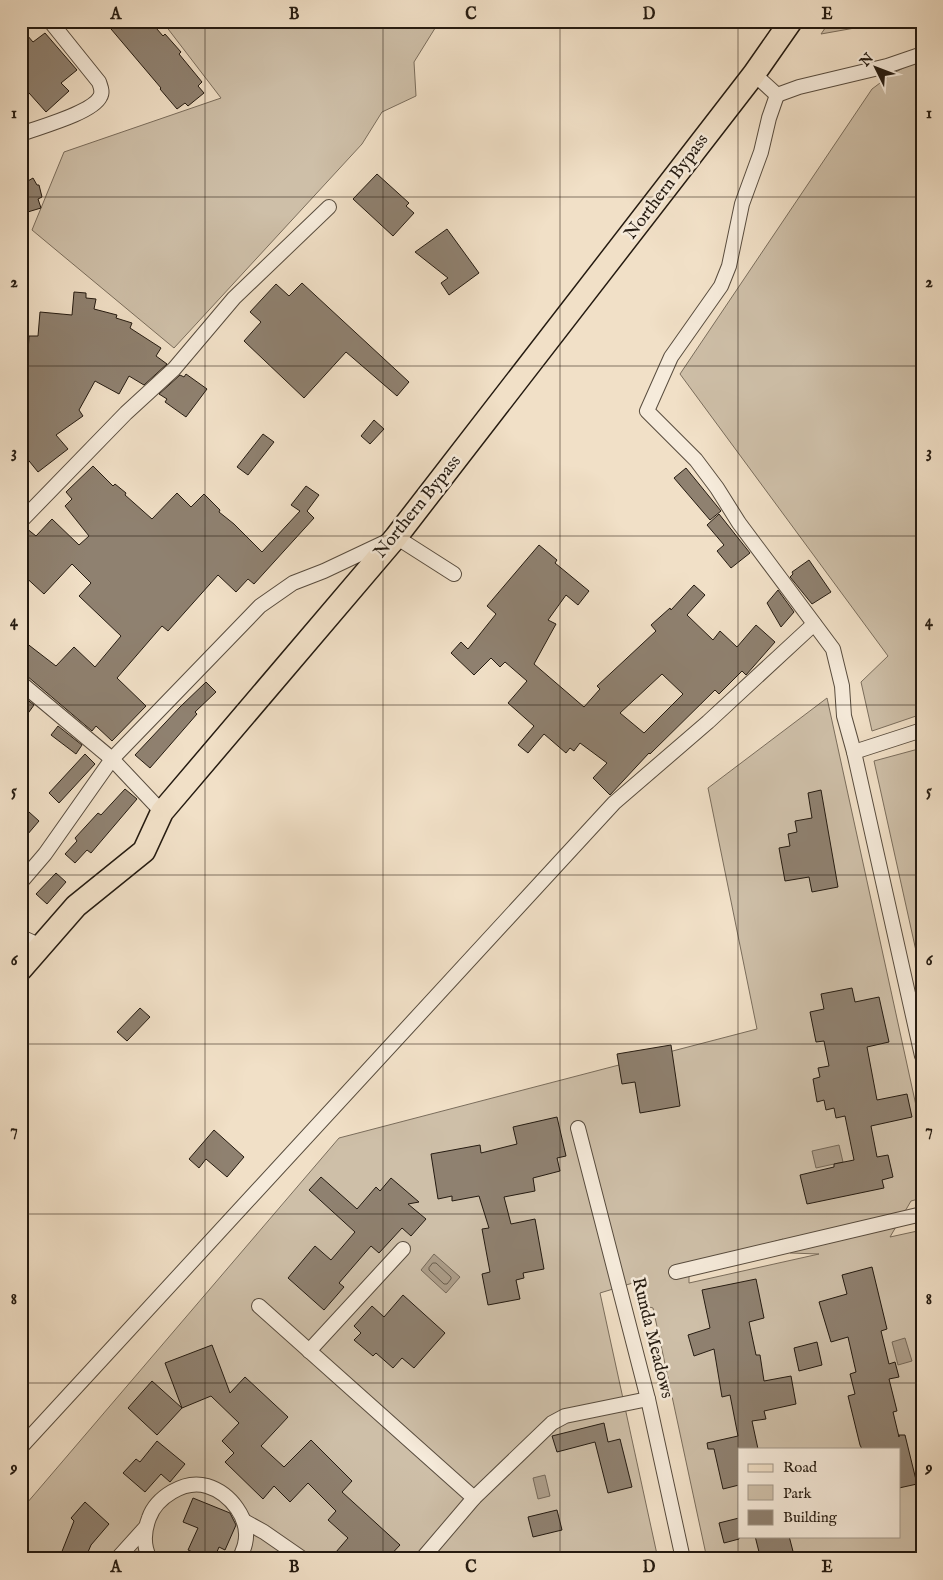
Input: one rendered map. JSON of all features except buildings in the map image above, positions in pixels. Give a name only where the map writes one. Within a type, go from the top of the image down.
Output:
[{"type":"main road","name":"Northern Bypass","points":[[21,969],[31,942],[144,851],[162,812],[396,537],[754,74],[791,21]]},
{"type":"street","points":[[21,134],[85,111],[96,104],[101,96],[102,90],[99,82],[50,21]]},
{"type":"street","points":[[777,95],[799,87],[887,66],[922,54]]},
{"type":"street","points":[[754,74],[777,95]]},
{"type":"street","points":[[777,95],[761,152],[742,204],[729,266],[720,286],[671,358],[647,411],[696,460],[718,488],[739,522],[833,649],[842,686],[844,716],[854,752],[922,1056]]},
{"type":"street","points":[[21,521],[126,413],[174,369],[234,298],[329,207]]},
{"type":"street","points":[[21,882],[45,854],[112,759],[260,606],[293,583],[324,571],[396,537],[454,574]]},
{"type":"street","points":[[21,1447],[614,803],[708,722],[814,624]]},
{"type":"street","points":[[21,683],[112,759],[162,812]]},
{"type":"street","points":[[854,752],[922,730]]},
{"type":"street","name":"Runda Meadows","points":[[578,1128],[648,1399],[683,1559]]},
{"type":"street","points":[[676,1272],[922,1214]]},
{"type":"street","points":[[309,1351],[403,1249]]},
{"type":"street","points":[[259,1306],[474,1498]]},
{"type":"street","points":[[422,1559],[474,1498],[552,1423],[565,1416],[648,1399]]},
{"type":"street","points":[[117,1559],[145,1528],[152,1510],[164,1496],[182,1487],[198,1485],[206,1486],[219,1492],[234,1504],[244,1521],[246,1544],[240,1559]]},
{"type":"street","points":[[244,1521],[264,1532],[303,1559]]},
{"type":"street","points":[[145,1528],[146,1552],[150,1559]]},
{"type":"green space","points":[[162,21],[452,21],[437,25],[414,62],[416,96],[382,112],[362,144],[174,348],[32,230],[64,152],[221,98]]},
{"type":"green space","points":[[830,21],[894,21],[821,34]]},
{"type":"green space","points":[[922,58],[922,714],[872,731],[861,682],[888,656],[680,374],[872,89],[892,74]]},
{"type":"green space","points":[[827,698],[922,1133],[922,1198],[911,1201],[890,1237],[922,1230],[922,1559],[707,1559],[653,1308],[642,1305],[636,1282],[600,1293],[658,1559],[21,1559],[21,1510],[339,1138],[757,1029],[708,788]],"holes":[[[783,1239],[790,1253],[819,1254],[689,1283],[689,1267]]]},
{"type":"green space","points":[[922,748],[922,978],[874,761]]},
{"type":"water","points":[[839,1145],[843,1162],[816,1168],[812,1151]]},
{"type":"water","points":[[434,1254],[460,1277],[446,1293],[421,1270]]},
{"type":"water","points":[[905,1338],[912,1361],[898,1365],[892,1342]]},
{"type":"water","points":[[545,1475],[550,1496],[538,1499],[533,1478]]}]
